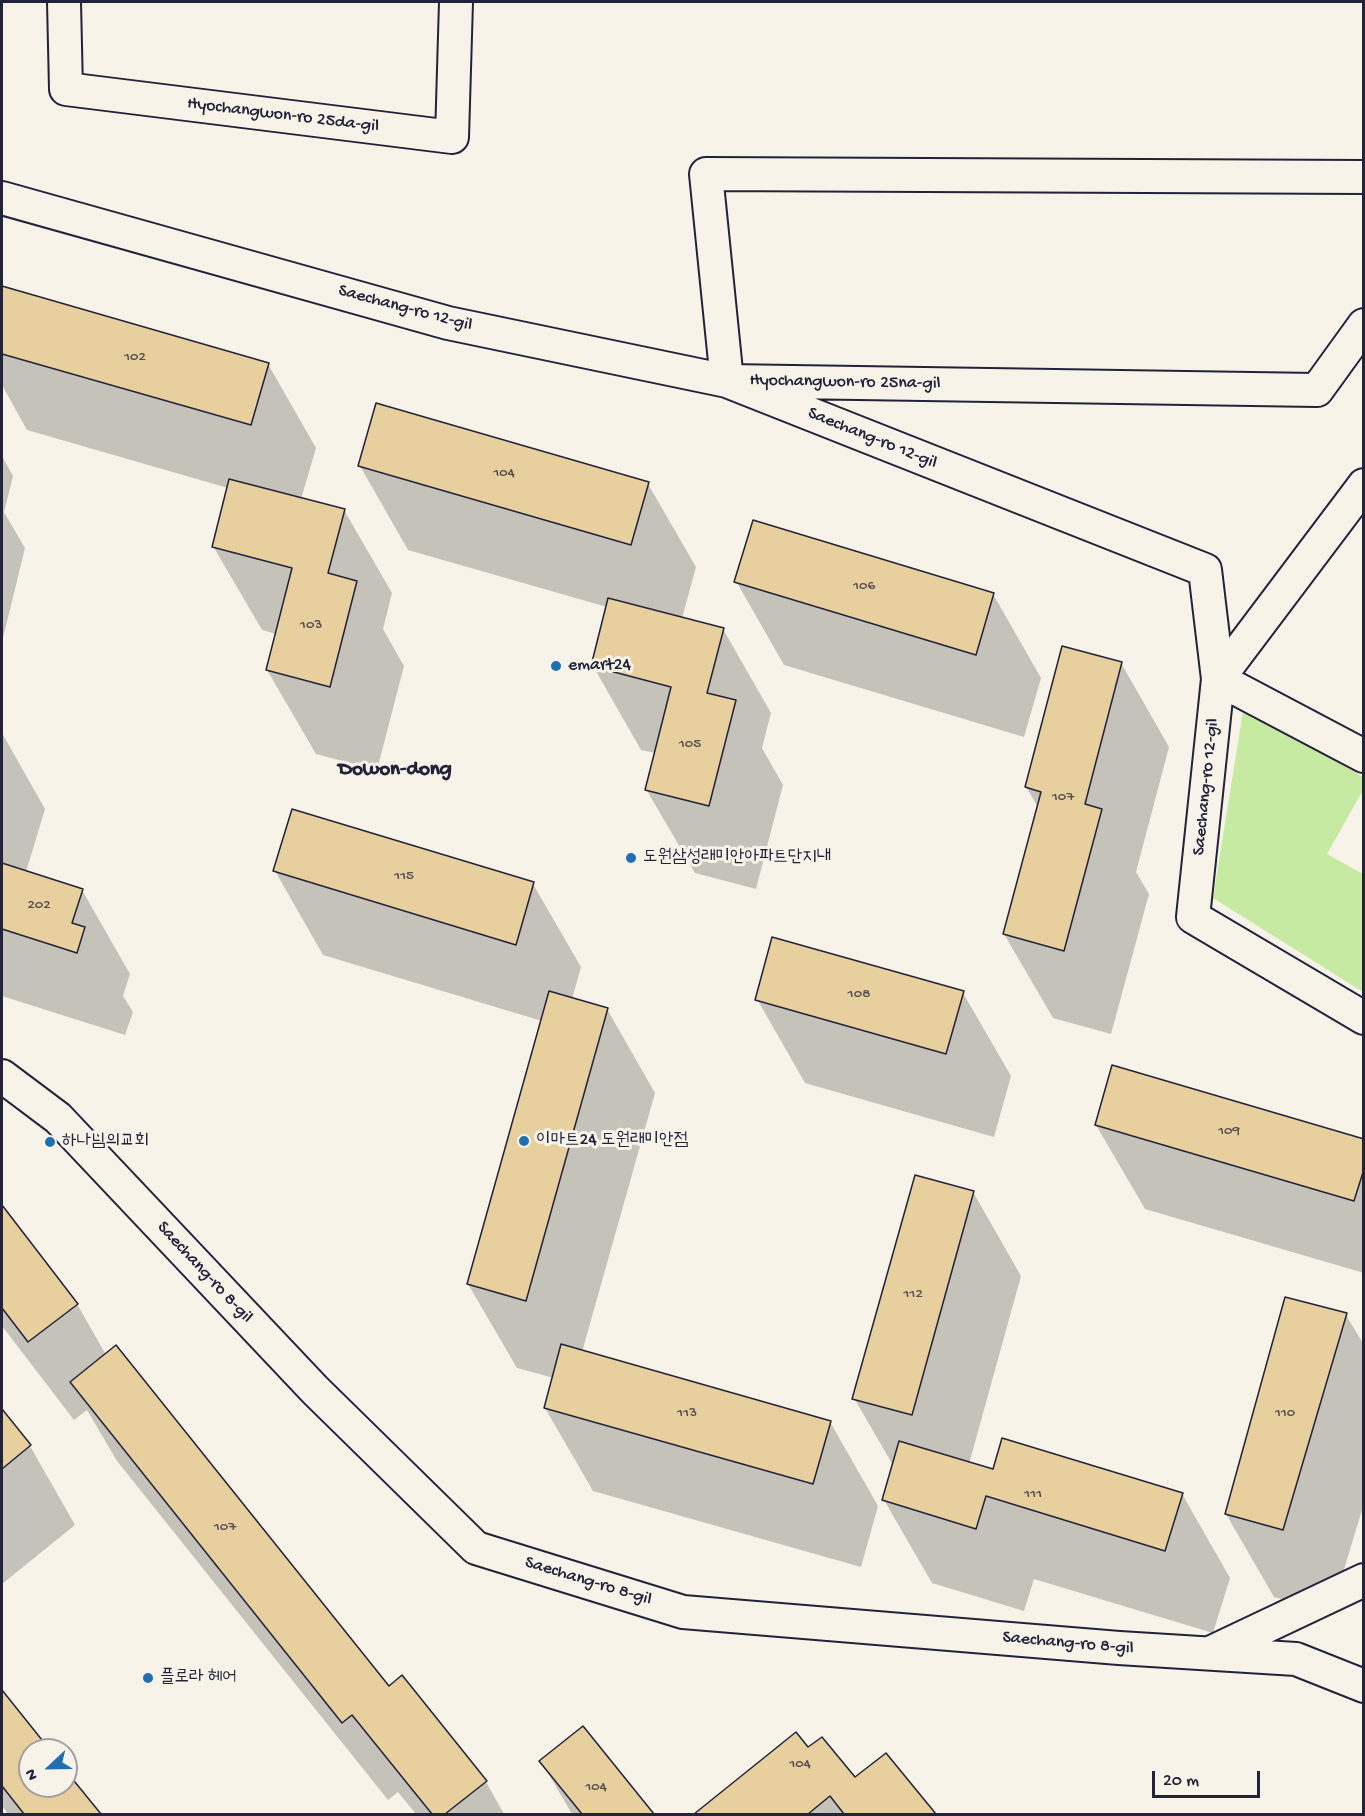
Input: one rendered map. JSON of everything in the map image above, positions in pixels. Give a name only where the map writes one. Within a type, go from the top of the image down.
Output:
[{"type":"street","name":"Hyochangwon-ro 25da-gil","points":[[64,2],[66,89],[452,137],[456,2]]},
{"type":"street","name":"Hyochangwon-ro 25na-gil","points":[[1364,177],[706,174],[727,381],[1317,390],[1364,325]]},
{"type":"street","name":"Saechang-ro 12-gil","points":[[2,198],[448,323],[727,381],[1205,570],[1218,679],[1193,917],[1364,1018]]},
{"type":"street","points":[[1362,490],[1218,679],[1364,756]]},
{"type":"street","name":"Saechang-ro 8-gil","points":[[2,1076],[58,1118],[315,1390],[476,1548],[683,1612],[1296,1659],[1364,1686]]},
{"type":"street","points":[[1208,1653],[1364,1580]]},
{"type":"green space","points":[[1244,705],[1363,777],[1363,790],[1327,854],[1363,874],[1363,992],[1213,898]]},
{"type":"building","points":[[2,286],[269,363],[251,425],[2,354]]},
{"type":"building","points":[[376,403],[649,482],[631,545],[358,466]]},
{"type":"building","points":[[229,479],[345,509],[328,573],[357,581],[330,687],[266,670],[292,568],[212,547]]},
{"type":"building","points":[[753,520],[994,593],[976,655],[734,582]]},
{"type":"building","points":[[608,598],[724,628],[707,693],[736,700],[709,806],[645,790],[671,687],[591,666]]},
{"type":"building","points":[[1062,646],[1122,662],[1085,804],[1102,809],[1064,951],[1003,934],[1041,792],[1025,787]]},
{"type":"building","points":[[292,809],[534,882],[516,945],[273,871]]},
{"type":"building","points":[[2,863],[83,889],[72,923],[85,927],[77,953],[2,929]]},
{"type":"building","points":[[772,937],[964,991],[946,1054],[755,1000]]},
{"type":"building","points":[[549,991],[608,1008],[526,1301],[467,1284]]},
{"type":"building","points":[[1112,1065],[1364,1139],[1364,1169],[1354,1201],[1095,1125]]},
{"type":"building","points":[[915,1175],[974,1191],[912,1415],[852,1399]]},
{"type":"building","points":[[2,1205],[78,1304],[28,1342],[2,1308]]},
{"type":"building","points":[[1285,1297],[1347,1313],[1283,1530],[1225,1514]]},
{"type":"building","points":[[561,1344],[831,1421],[813,1484],[544,1408]]},
{"type":"building","points":[[116,1345],[389,1686],[402,1675],[487,1781],[445,1814],[432,1814],[352,1715],[342,1723],[70,1382]]},
{"type":"building","points":[[2,1409],[31,1445],[2,1469]]},
{"type":"building","points":[[1002,1438],[1183,1493],[1165,1551],[986,1496],[976,1529],[882,1500],[899,1441],[993,1469]]},
{"type":"building","points":[[2,1690],[40,1738],[18,1738],[18,1798],[78,1798],[78,1786],[101,1814],[24,1814],[2,1786]]},
{"type":"building","points":[[583,1726],[654,1814],[582,1814],[539,1761]]},
{"type":"building","points":[[796,1732],[808,1747],[822,1737],[855,1777],[886,1753],[936,1814],[844,1814],[830,1796],[808,1814],[694,1814]]},
{"type":"place","name":"emart24","points":[[556,666]]},
{"type":"place","name":"도원삼성래미안아파트단지내","points":[[631,858]]},
{"type":"place","name":"이마트24 도원래미안점","points":[[524,1141]]},
{"type":"place","name":"하나님의교회","points":[[50,1142]]},
{"type":"place","name":"플로라 헤어","points":[[148,1678]]},
{"type":"district","name":"Dowon-dong","points":[[395,771]]}]
